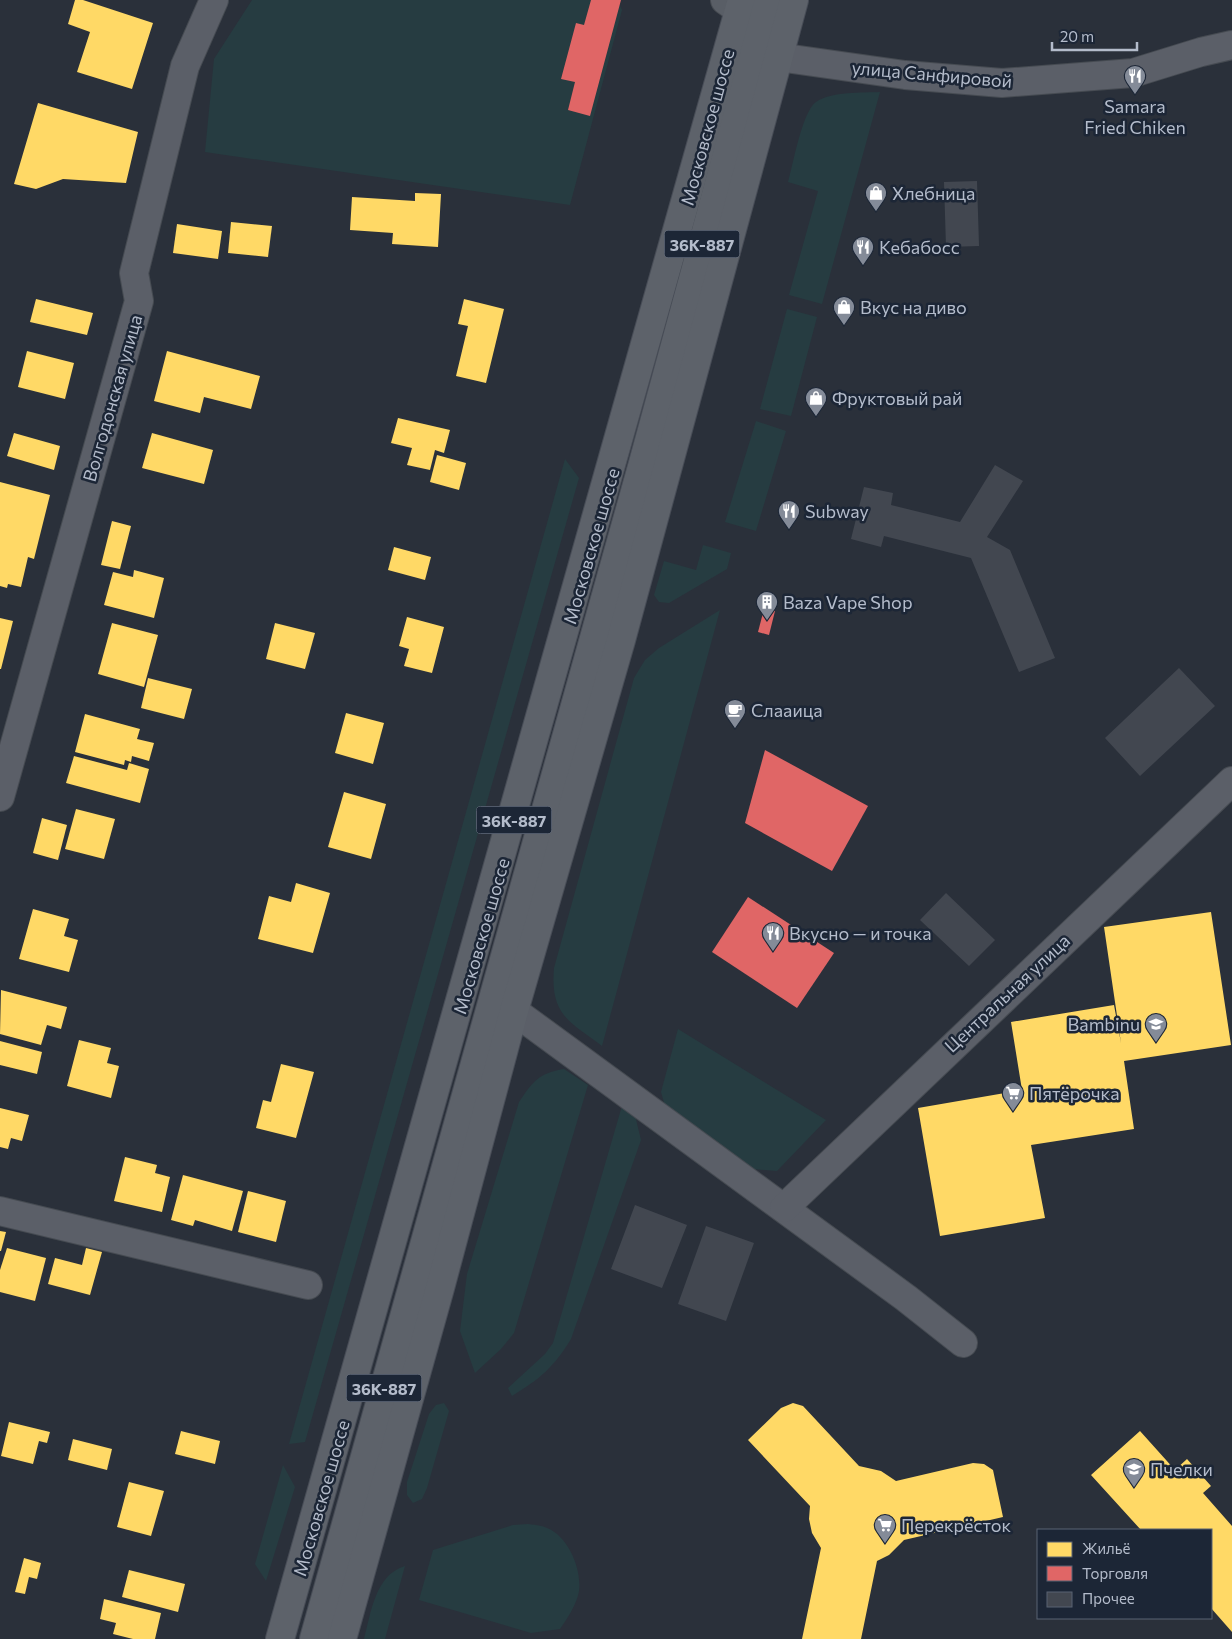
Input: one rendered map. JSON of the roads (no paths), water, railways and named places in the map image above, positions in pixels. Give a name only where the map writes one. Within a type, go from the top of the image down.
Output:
[{"type":"main road","name":"Московское шоссе","points":[[314,1639],[643,463],[769,0]]},
{"type":"main road","name":"36К-887","points":[[342,1639],[440,1288],[514,1011],[621,640],[794,0]]},
{"type":"main road","name":"Московское шоссе","points":[[280,1639],[385,1278],[611,475],[735,3]]},
{"type":"main road","points":[[735,3],[762,26]]},
{"type":"street","name":"Волгодонская улица","points":[[0,797],[139,301],[134,274],[185,66],[214,0]]},
{"type":"street","name":"улица Санфировой","points":[[778,57],[905,75],[1002,83],[1133,73],[1232,45]]},
{"type":"street","name":"Центральная улица","points":[[784,1208],[1232,781]]},
{"type":"street","points":[[514,1011],[906,1298],[963,1343]]},
{"type":"street","points":[[0,1211],[308,1285]]},
{"type":"place","name":"Samara Fried Chiken","points":[[1135,95]]},
{"type":"place","name":"Хлебница","points":[[876,212]]},
{"type":"place","name":"Кебабосс","points":[[863,266]]},
{"type":"place","name":"Вкус на диво","points":[[844,326]]},
{"type":"place","name":"Фруктовый рай","points":[[816,417]]},
{"type":"place","name":"Subway","points":[[789,530]]},
{"type":"place","name":"Baza Vape Shop","points":[[767,621]]},
{"type":"place","name":"Слааица","points":[[735,729]]},
{"type":"place","name":"Вкусно — и точка","points":[[773,952]]},
{"type":"place","name":"Bambinu","points":[[1156,1043]]},
{"type":"place","name":"Пятёрочка","points":[[1013,1112]]},
{"type":"place","name":"Пчелки","points":[[1134,1488]]},
{"type":"place","name":"Перекрёсток","points":[[885,1544]]}]
